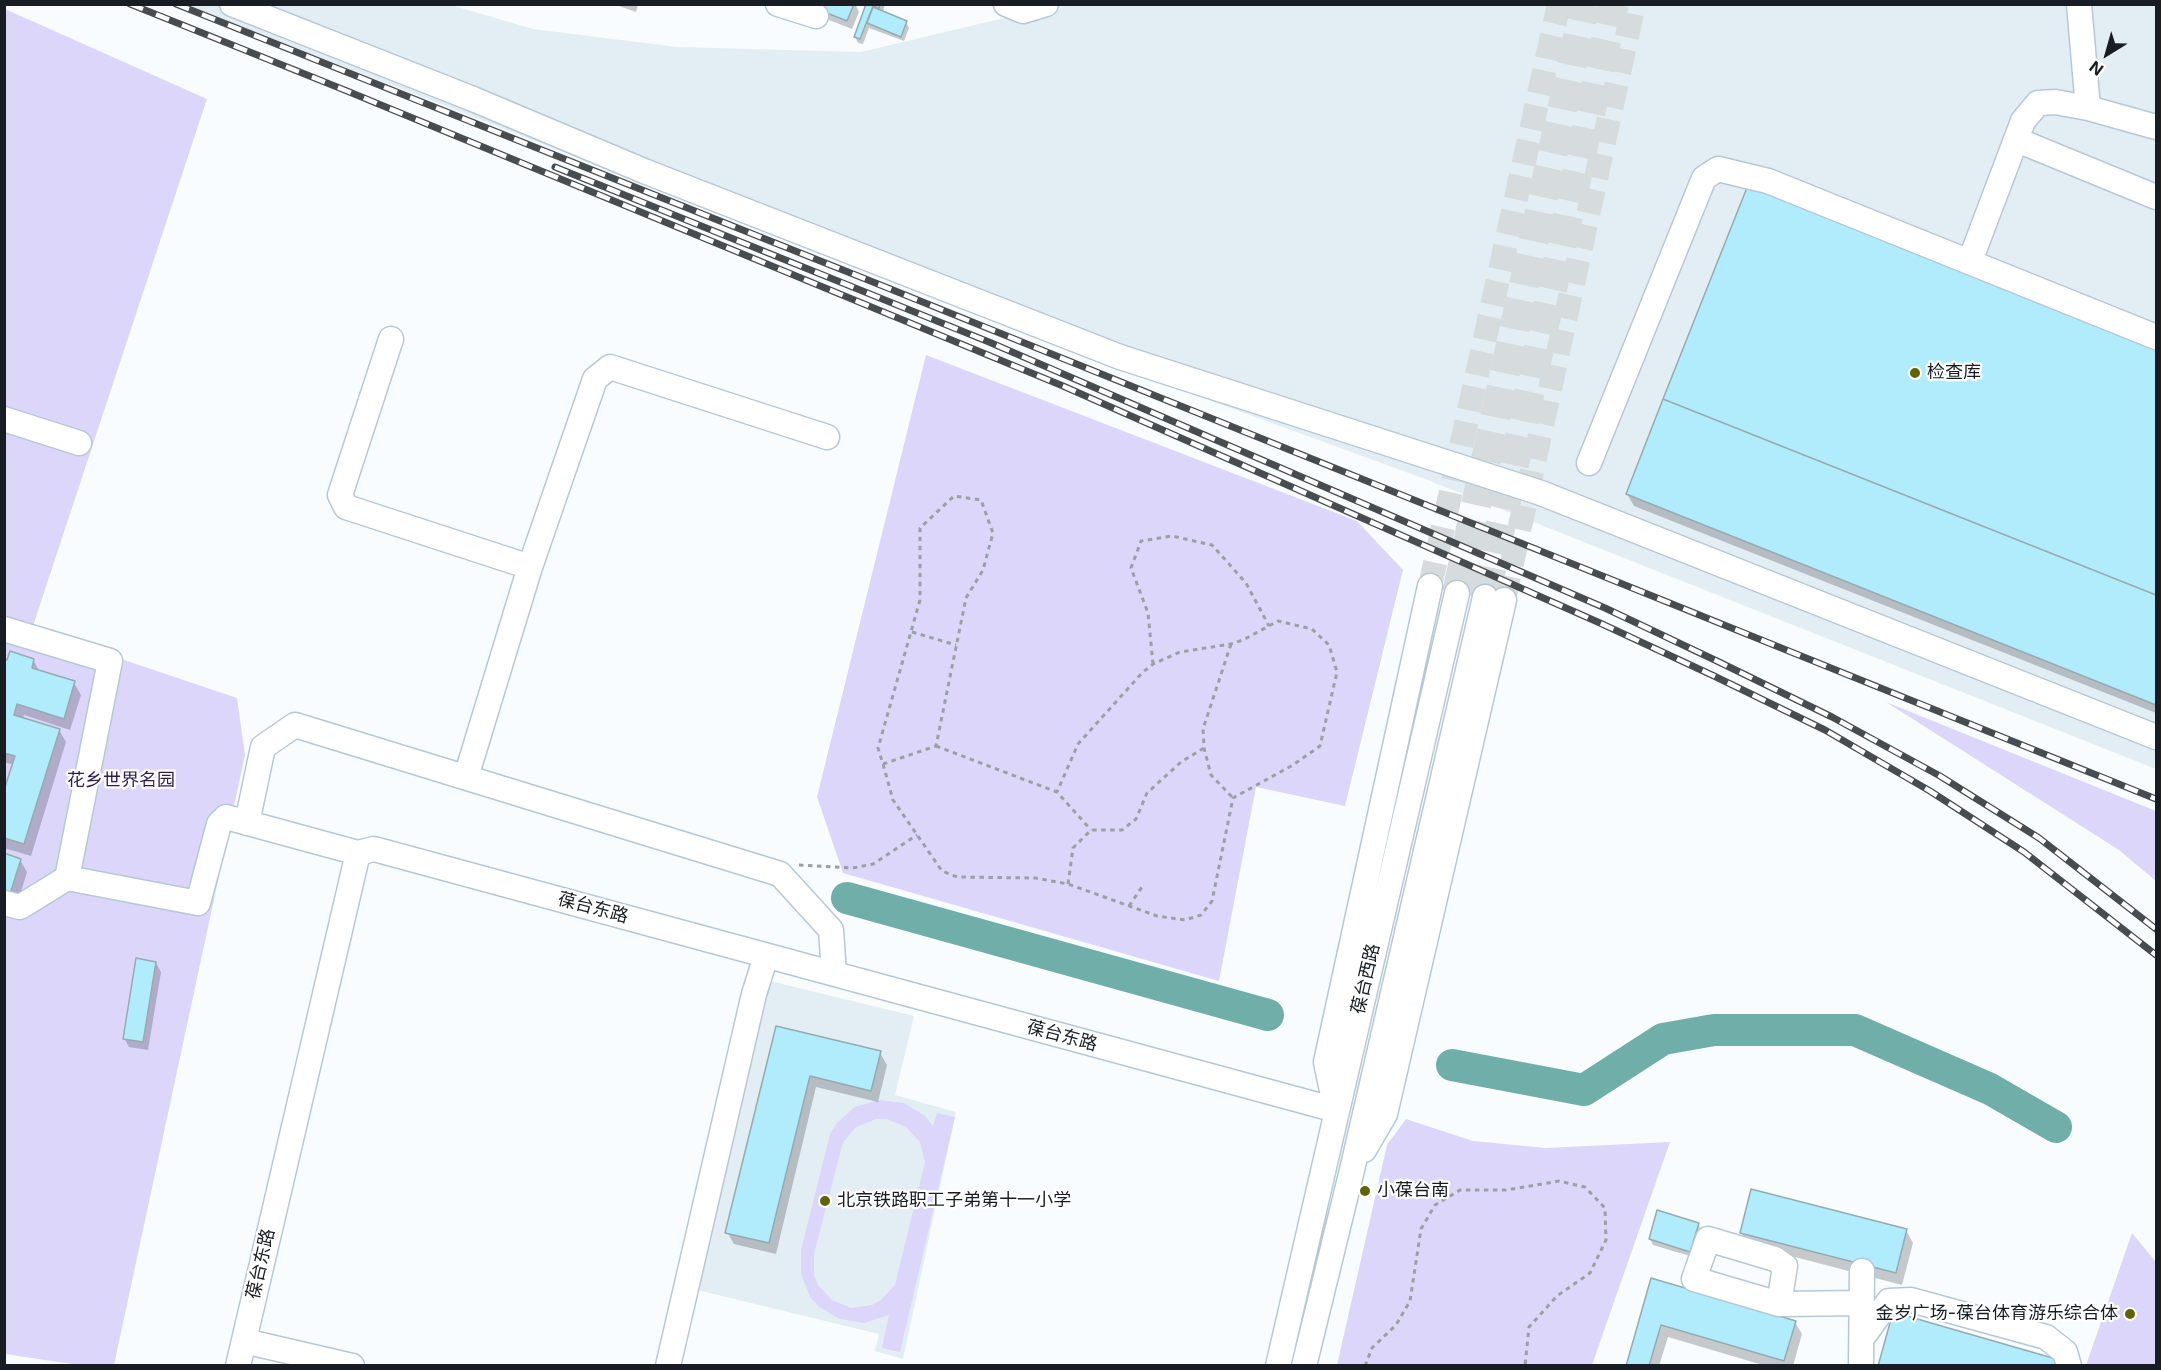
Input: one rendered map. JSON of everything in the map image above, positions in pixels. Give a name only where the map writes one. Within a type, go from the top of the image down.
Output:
[{"type":"street","points":[[232,4],[473,99],[644,171],[1109,352],[1541,493],[2157,737]]},
{"type":"street","points":[[778,4],[816,16]]},
{"type":"street","points":[[1006,4],[1023,11],[1046,4]]},
{"type":"street","points":[[2079,4],[2088,108]]},
{"type":"street","points":[[1970,261],[2023,121],[2038,103],[2055,102],[2088,108],[2157,127]]},
{"type":"street","points":[[2017,140],[2157,197]]},
{"type":"street","points":[[1589,463],[1704,178],[1718,169],[1768,181],[2157,337]]},
{"type":"street","points":[[391,339],[340,495],[346,507],[530,567]]},
{"type":"street","points":[[465,777],[530,567],[595,379],[610,367],[827,437]]},
{"type":"street","points":[[4,419],[79,443]]},
{"type":"street","points":[[1336,1110],[1326,1062],[1430,586]]},
{"type":"street","name":"葆台西路","points":[[1278,1365],[1457,593]]},
{"type":"street","name":"葆台西路","points":[[1304,1365],[1494,598]]},
{"type":"street","points":[[4,629],[110,661],[67,878]]},
{"type":"street","points":[[247,823],[263,747],[295,725],[780,874],[831,930],[834,974]]},
{"type":"street","points":[[4,903],[20,907],[67,878],[198,903],[219,824],[226,817],[357,853]]},
{"type":"street","name":"葆台东路","points":[[238,1365],[357,853],[374,849],[1336,1110]]},
{"type":"street","points":[[668,1365],[753,994],[766,956]]},
{"type":"street","points":[[1861,1365],[1862,1271]]},
{"type":"street","points":[[1862,1338],[1889,1301],[1911,1300],[2046,1337],[2065,1352],[2069,1365]]},
{"type":"street","points":[[1779,1304],[1862,1303]]},
{"type":"street","points":[[244,1341],[352,1365]]},
{"type":"path","points":[[936,746],[966,598],[983,570],[993,533],[981,500],[954,496],[920,528],[920,600],[878,748],[893,800],[942,871],[957,877],[1035,878],[1068,884],[1157,916],[1185,920],[1201,915],[1212,901],[1233,798],[1293,765],[1320,746],[1337,672],[1329,645],[1312,629],[1278,621],[1243,640],[1180,652],[1153,664],[1142,673],[1078,744],[1057,792]]},
{"type":"path","points":[[1153,664],[1148,613],[1131,567],[1141,541],[1172,536],[1212,545],[1246,582],[1269,626]]},
{"type":"path","points":[[911,632],[956,645]]},
{"type":"path","points":[[1231,644],[1203,729],[1204,748],[1211,775],[1233,798]]},
{"type":"path","points":[[883,764],[936,746],[1057,792],[1092,830]]},
{"type":"path","points":[[1068,884],[1073,848],[1092,830],[1122,830],[1136,819],[1147,794],[1181,762],[1204,748]]},
{"type":"path","points":[[789,865],[853,868],[873,864],[917,835]]},
{"type":"path","points":[[1129,906],[1144,884]]},
{"type":"path","points":[[1365,1365],[1372,1348],[1396,1325],[1410,1301],[1420,1229],[1435,1205],[1460,1190],[1506,1190],[1559,1181],[1585,1187],[1605,1208],[1606,1240],[1590,1273],[1557,1296],[1529,1327],[1524,1365]]},
{"type":"shaded area","points":[[1063,4],[2156,5],[2156,769],[1425,479],[1053,343],[186,5],[451,5],[533,29],[677,47],[861,52]]},
{"type":"shaded area","name":"北京铁路职工子弟第十一小学","points":[[766,980],[914,1016],[895,1095],[956,1112],[903,1359],[875,1351],[879,1334],[693,1289]]},
{"type":"green space","name":"花乡世界名园","points":[[5,9],[207,99],[32,629],[237,698],[245,755],[114,1365],[79,1365],[5,1354]]},
{"type":"green space","points":[[926,355],[1357,521],[1403,570],[1345,806],[1256,787],[1219,981],[843,873],[817,797]]},
{"type":"green space","points":[[1886,702],[2156,811],[2156,881],[2119,850]]},
{"type":"green space","points":[[879,1100],[904,1103],[925,1116],[933,1126],[937,1113],[955,1117],[900,1352],[882,1348],[889,1315],[864,1323],[840,1319],[819,1307],[810,1297],[801,1274],[801,1250],[830,1134],[837,1123],[855,1107]],"holes":[[[876,1119],[887,1119],[906,1127],[920,1142],[925,1162],[895,1285],[881,1300],[872,1305],[851,1308],[832,1300],[818,1285],[814,1275],[814,1254],[843,1142],[856,1127]]]},
{"type":"green space","points":[[1406,1119],[1473,1141],[1546,1148],[1670,1142],[1592,1365],[1337,1365],[1387,1145]]},
{"type":"green space","name":"金岁广场-葆台体育游乐综合体","points":[[2132,1233],[2156,1262],[2156,1365],[2086,1365]]},
{"type":"building","points":[[804,4],[854,4],[847,21]]},
{"type":"building","points":[[866,4],[880,4],[879,8],[873,6],[860,39],[854,37]]},
{"type":"building","points":[[873,7],[907,21],[901,37],[867,23]]},
{"type":"building","name":"检查库","points":[[1748,185],[2156,347],[2156,595],[1663,399]]},
{"type":"building","points":[[1663,399],[2156,595],[2156,705],[1626,494]]},
{"type":"building","points":[[10,651],[34,659],[32,668],[75,681],[64,719],[17,704],[14,715],[60,729],[24,844],[4,838],[4,790],[15,756],[4,753],[4,659],[7,660]]},
{"type":"building","points":[[4,853],[21,859],[10,894],[4,892]]},
{"type":"building","points":[[136,958],[156,962],[143,1042],[123,1039]]},
{"type":"building","points":[[776,1026],[881,1051],[871,1091],[810,1076],[769,1243],[725,1233]]},
{"type":"building","points":[[1751,1189],[1907,1229],[1896,1273],[1740,1233]]},
{"type":"building","points":[[1657,1210],[1699,1223],[1690,1252],[1649,1239]]},
{"type":"building","points":[[1651,1278],[1796,1321],[1784,1361],[1661,1325],[1649,1366],[1626,1366]]},
{"type":"building","points":[[1893,1312],[2056,1359],[2054,1366],[1878,1366]]},
{"type":"waterway","points":[[847,898],[1268,1015]]},
{"type":"waterway","points":[[1452,1065],[1584,1090],[1663,1039],[1714,1030],[1855,1030],[1990,1089],[2056,1127]]},
{"type":"tunnel","points":[[1430,586],[1559,4]]},
{"type":"tunnel","points":[[1457,593],[1585,4]]},
{"type":"tunnel","points":[[1485,597],[1614,4]]},
{"type":"tunnel","points":[[1504,600],[1634,4]]},
{"type":"railway","points":[[130,4],[1063,386],[1600,623],[1714,676],[1825,730],[1930,791],[2024,852],[2156,955]]},
{"type":"railway","points":[[176,4],[2156,799]]},
{"type":"railway","points":[[555,167],[989,342],[1605,608],[1719,662],[1832,717],[1940,776],[2039,838],[2156,929]]},
{"type":"place","name":"检查库","points":[[1915,373]]},
{"type":"place","name":"小葆台南","points":[[1365,1191]]},
{"type":"place","name":"北京铁路职工子弟第十一小学","points":[[825,1201]]},
{"type":"place","name":"金岁广场-葆台体育游乐综合体","points":[[2130,1314]]}]
